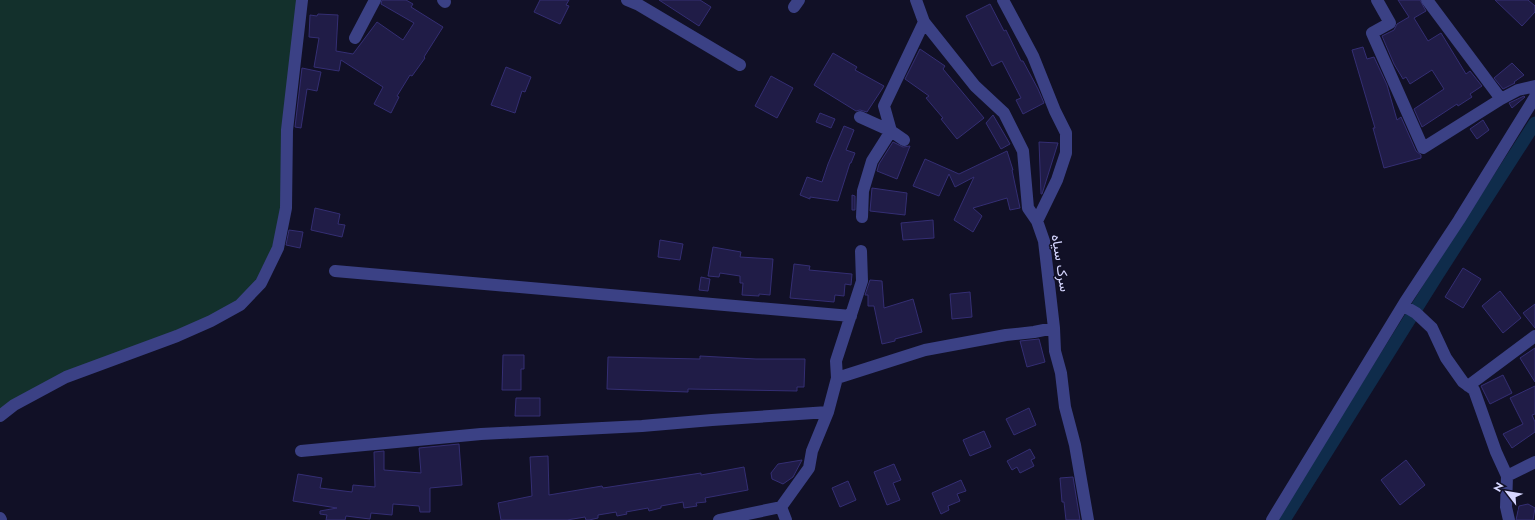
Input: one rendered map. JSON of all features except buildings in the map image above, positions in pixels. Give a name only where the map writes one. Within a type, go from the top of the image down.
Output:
[{"type":"street","points":[[0,416],[14,405],[66,377],[177,336],[211,321],[240,306],[261,283],[278,248],[286,208],[287,130],[302,0]]},
{"type":"street","points":[[355,38],[375,0]]},
{"type":"street","points":[[627,0],[639,5],[740,65]]},
{"type":"street","name":"سرک سیاه","points":[[916,0],[924,22],[975,86],[1004,113],[1022,151],[1028,208],[1038,221],[1044,242],[1054,328],[1055,351],[1061,373],[1065,407],[1075,445],[1078,470],[1088,520]]},
{"type":"street","points":[[1002,0],[1015,21],[1033,56],[1066,133],[1066,153],[1057,180],[1038,221]]},
{"type":"street","points":[[1377,0],[1390,23],[1372,33],[1424,148],[1501,99],[1518,90],[1535,86]]},
{"type":"street","points":[[1427,0],[1501,99]]},
{"type":"street","points":[[862,218],[863,191],[872,162],[891,131],[884,106],[924,22]]},
{"type":"street","points":[[1272,520],[1410,309],[1459,220],[1535,97]]},
{"type":"street","points":[[860,116],[891,131],[904,140]]},
{"type":"street","points":[[719,520],[781,507],[810,468],[812,451],[828,412],[837,378],[836,361],[862,281],[861,251]]},
{"type":"street","points":[[335,271],[850,316]]},
{"type":"street","points":[[1410,309],[1432,328],[1446,358],[1463,382],[1474,390],[1496,452],[1507,476],[1506,507],[1509,520]]},
{"type":"street","points":[[837,378],[925,350],[1054,328]]},
{"type":"street","points":[[1468,386],[1535,336]]},
{"type":"street","points":[[301,451],[481,434],[642,426],[828,412]]},
{"type":"street","points":[[1507,476],[1535,462]]},
{"type":"street","points":[[781,507],[786,520]]},
{"type":"green space","points":[[0,0],[302,0],[278,248],[240,305],[66,377],[0,416]]},
{"type":"waterway","points":[[1284,520],[1436,277],[1535,123]]}]
